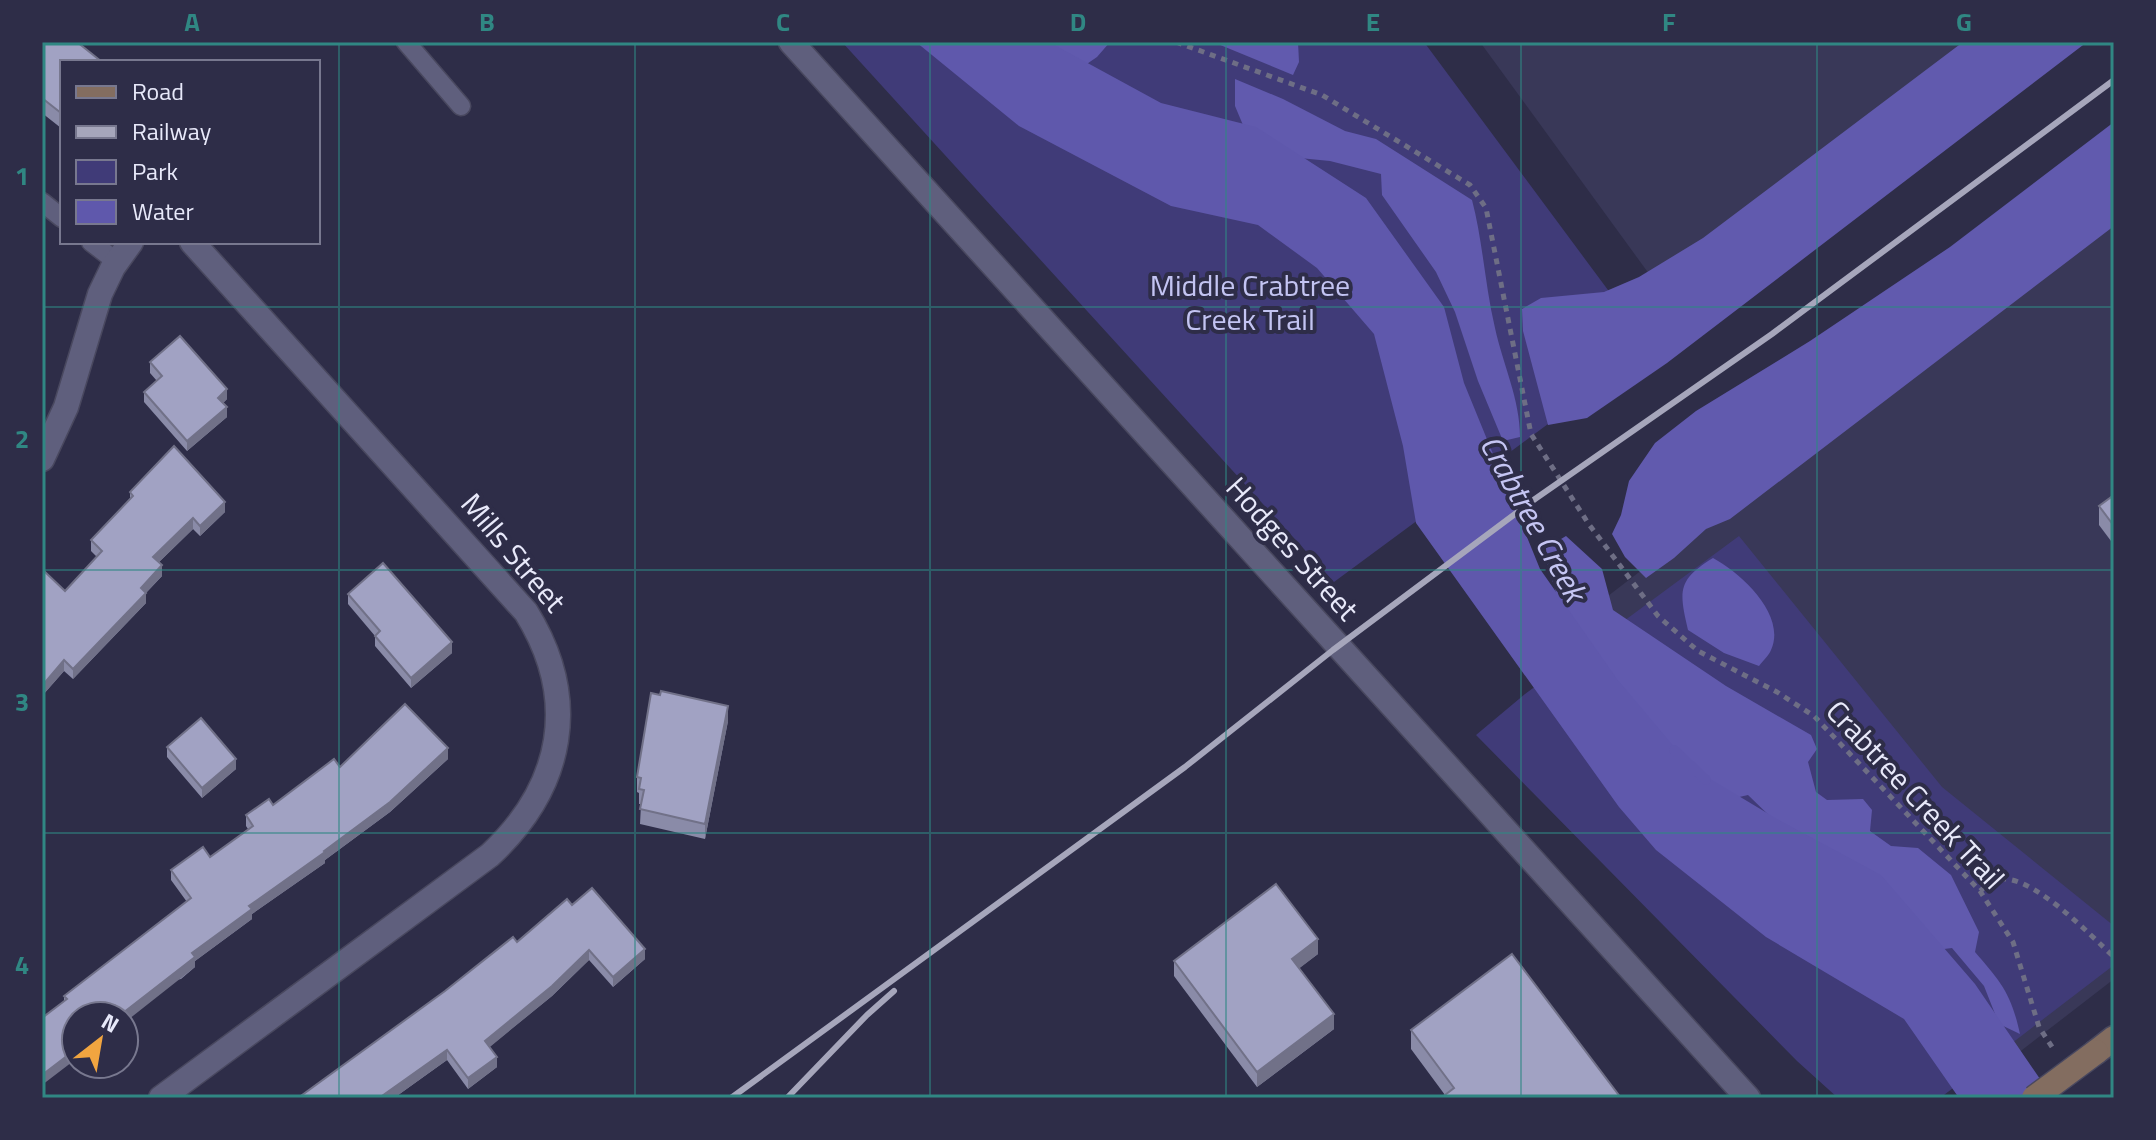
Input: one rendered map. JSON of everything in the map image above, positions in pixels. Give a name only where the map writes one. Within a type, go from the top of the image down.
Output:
[{"type":"main road","points":[[2034,1098],[2105,1045]]},
{"type":"street","name":"Hodges Street","points":[[791,42],[1748,1098]]},
{"type":"street","points":[[42,459],[66,407],[100,294],[130,244]]},
{"type":"street","name":"Mills Street","points":[[161,1098],[490,855],[515,832],[535,802],[548,772],[556,740],[558,705],[555,674],[543,640],[526,612],[194,244]]},
{"type":"lane","points":[[406,42],[461,106]]},
{"type":"lane","points":[[42,202],[60,216]]},
{"type":"lane","points":[[94,244],[117,262]]},
{"type":"path","name":"Crabtree Creek Trail","points":[[1176,42],[1322,95],[1470,185],[1486,208],[1531,434],[1588,523],[1658,616],[1698,651],[1777,692],[1814,716],[1980,891],[2013,942],[2039,1027],[2058,1054]]},
{"type":"path","points":[[1980,891],[1994,881],[2007,879],[2028,887],[2049,898],[2114,957]]},
{"type":"shaded area","points":[[1035,42],[1110,42],[1097,57],[1078,70]]},
{"type":"shaded area","points":[[1213,42],[1298,42],[1299,62],[1293,75]]},
{"type":"shaded area","points":[[1480,42],[2036,42],[1679,315]]},
{"type":"shaded area","points":[[1963,42],[2087,42],[1667,363],[1587,418],[1548,425],[1523,331],[1522,309],[1541,298],[1604,292],[1639,277],[1703,238]]},
{"type":"shaded area","points":[[1235,79],[1283,99],[1345,131],[1376,139],[1472,200],[1498,342],[1514,396],[1520,437],[1503,441],[1478,381],[1455,312],[1436,272],[1382,195],[1381,174],[1330,161],[1279,156],[1248,137],[1235,106]]},
{"type":"shaded area","points":[[2114,122],[2114,226],[1730,519],[1706,529],[1646,578],[1625,557],[1612,534],[1621,515],[1629,481],[1655,443],[1696,411],[1810,341],[1950,247]]},
{"type":"shaded area","points":[[2114,214],[2114,979],[1991,1074],[1565,629],[1914,361]]},
{"type":"shaded area","points":[[1566,536],[1602,569],[1613,610],[1726,686],[1811,735],[1817,749],[1808,762],[1816,792],[1827,800],[1863,799],[1872,810],[1870,831],[1891,846],[1918,848],[1951,875],[1979,932],[1975,952],[2004,989],[2020,1034],[1999,1024],[1984,986],[1952,948],[1928,951],[1783,829],[1748,795],[1735,798],[1709,796],[1562,612],[1547,563],[1546,548]]},
{"type":"shaded area","points":[[1713,558],[1748,584],[1767,609],[1773,623],[1774,637],[1770,652],[1759,666],[1724,653],[1688,630],[1682,596],[1684,588],[1693,573]]},
{"type":"green space","name":"Middle Crabtree Creek Trail","points":[[842,42],[1424,42],[1651,348],[1334,582]]},
{"type":"green space","points":[[1739,536],[1942,787],[2114,926],[2114,965],[1940,1098],[1838,1098],[1797,1061],[1476,735],[1525,694]]},
{"type":"water","points":[[916,42],[1049,42],[1161,103],[1256,127],[1366,198],[1444,307],[1464,383],[1540,569],[1617,679],[1692,768],[1777,819],[1881,875],[1975,984],[2053,1098],[1959,1098],[1904,1019],[1766,937],[1656,850],[1619,807],[1416,523],[1403,446],[1374,334],[1317,268],[1258,225],[1171,206],[1019,126]]},
{"type":"building","points":[[42,42],[77,42],[100,60],[60,60],[60,112],[42,98]]},
{"type":"building","points":[[180,336],[227,389],[218,398],[227,407],[187,441],[144,392],[162,376],[150,362]]},
{"type":"building","points":[[174,446],[225,502],[200,526],[193,518],[153,557],[162,565],[141,588],[146,593],[73,669],[64,660],[42,686],[42,569],[65,591],[102,551],[91,540],[133,496],[130,492]]},
{"type":"building","points":[[2114,495],[2114,526],[2099,506]]},
{"type":"building","points":[[383,563],[452,642],[411,678],[375,636],[380,631],[348,594]]},
{"type":"building","points":[[661,691],[728,706],[705,824],[640,809],[644,790],[639,789],[641,778],[637,777],[651,693],[660,695]]},
{"type":"building","points":[[405,704],[448,748],[390,802],[249,906],[252,909],[192,953],[195,957],[140,1000],[66,1000],[64,996],[191,898],[171,870],[203,847],[210,857],[253,826],[246,815],[269,799],[273,805],[334,759],[340,767]]},
{"type":"building","points":[[201,718],[236,759],[202,788],[167,747]]},
{"type":"building","points":[[1276,884],[1318,939],[1292,959],[1334,1014],[1257,1072],[1174,961]]},
{"type":"building","points":[[592,888],[645,949],[613,977],[589,950],[552,986],[485,1041],[497,1057],[468,1078],[447,1050],[379,1098],[298,1098],[445,991],[513,937],[517,942],[567,899],[572,905]]},
{"type":"building","points":[[1512,954],[1621,1098],[1441,1098],[1454,1088],[1411,1030]]},
{"type":"building","points":[[60,1004],[60,1061],[42,1075],[42,1018]]},
{"type":"waterway","name":"Crabtree Creek","points":[[1674,750],[1706,780]]},
{"type":"railway","points":[[731,1098],[1185,767],[1333,650],[1535,499],[1772,334],[2114,80]]},
{"type":"railway","points":[[787,1098],[894,991]]}]
